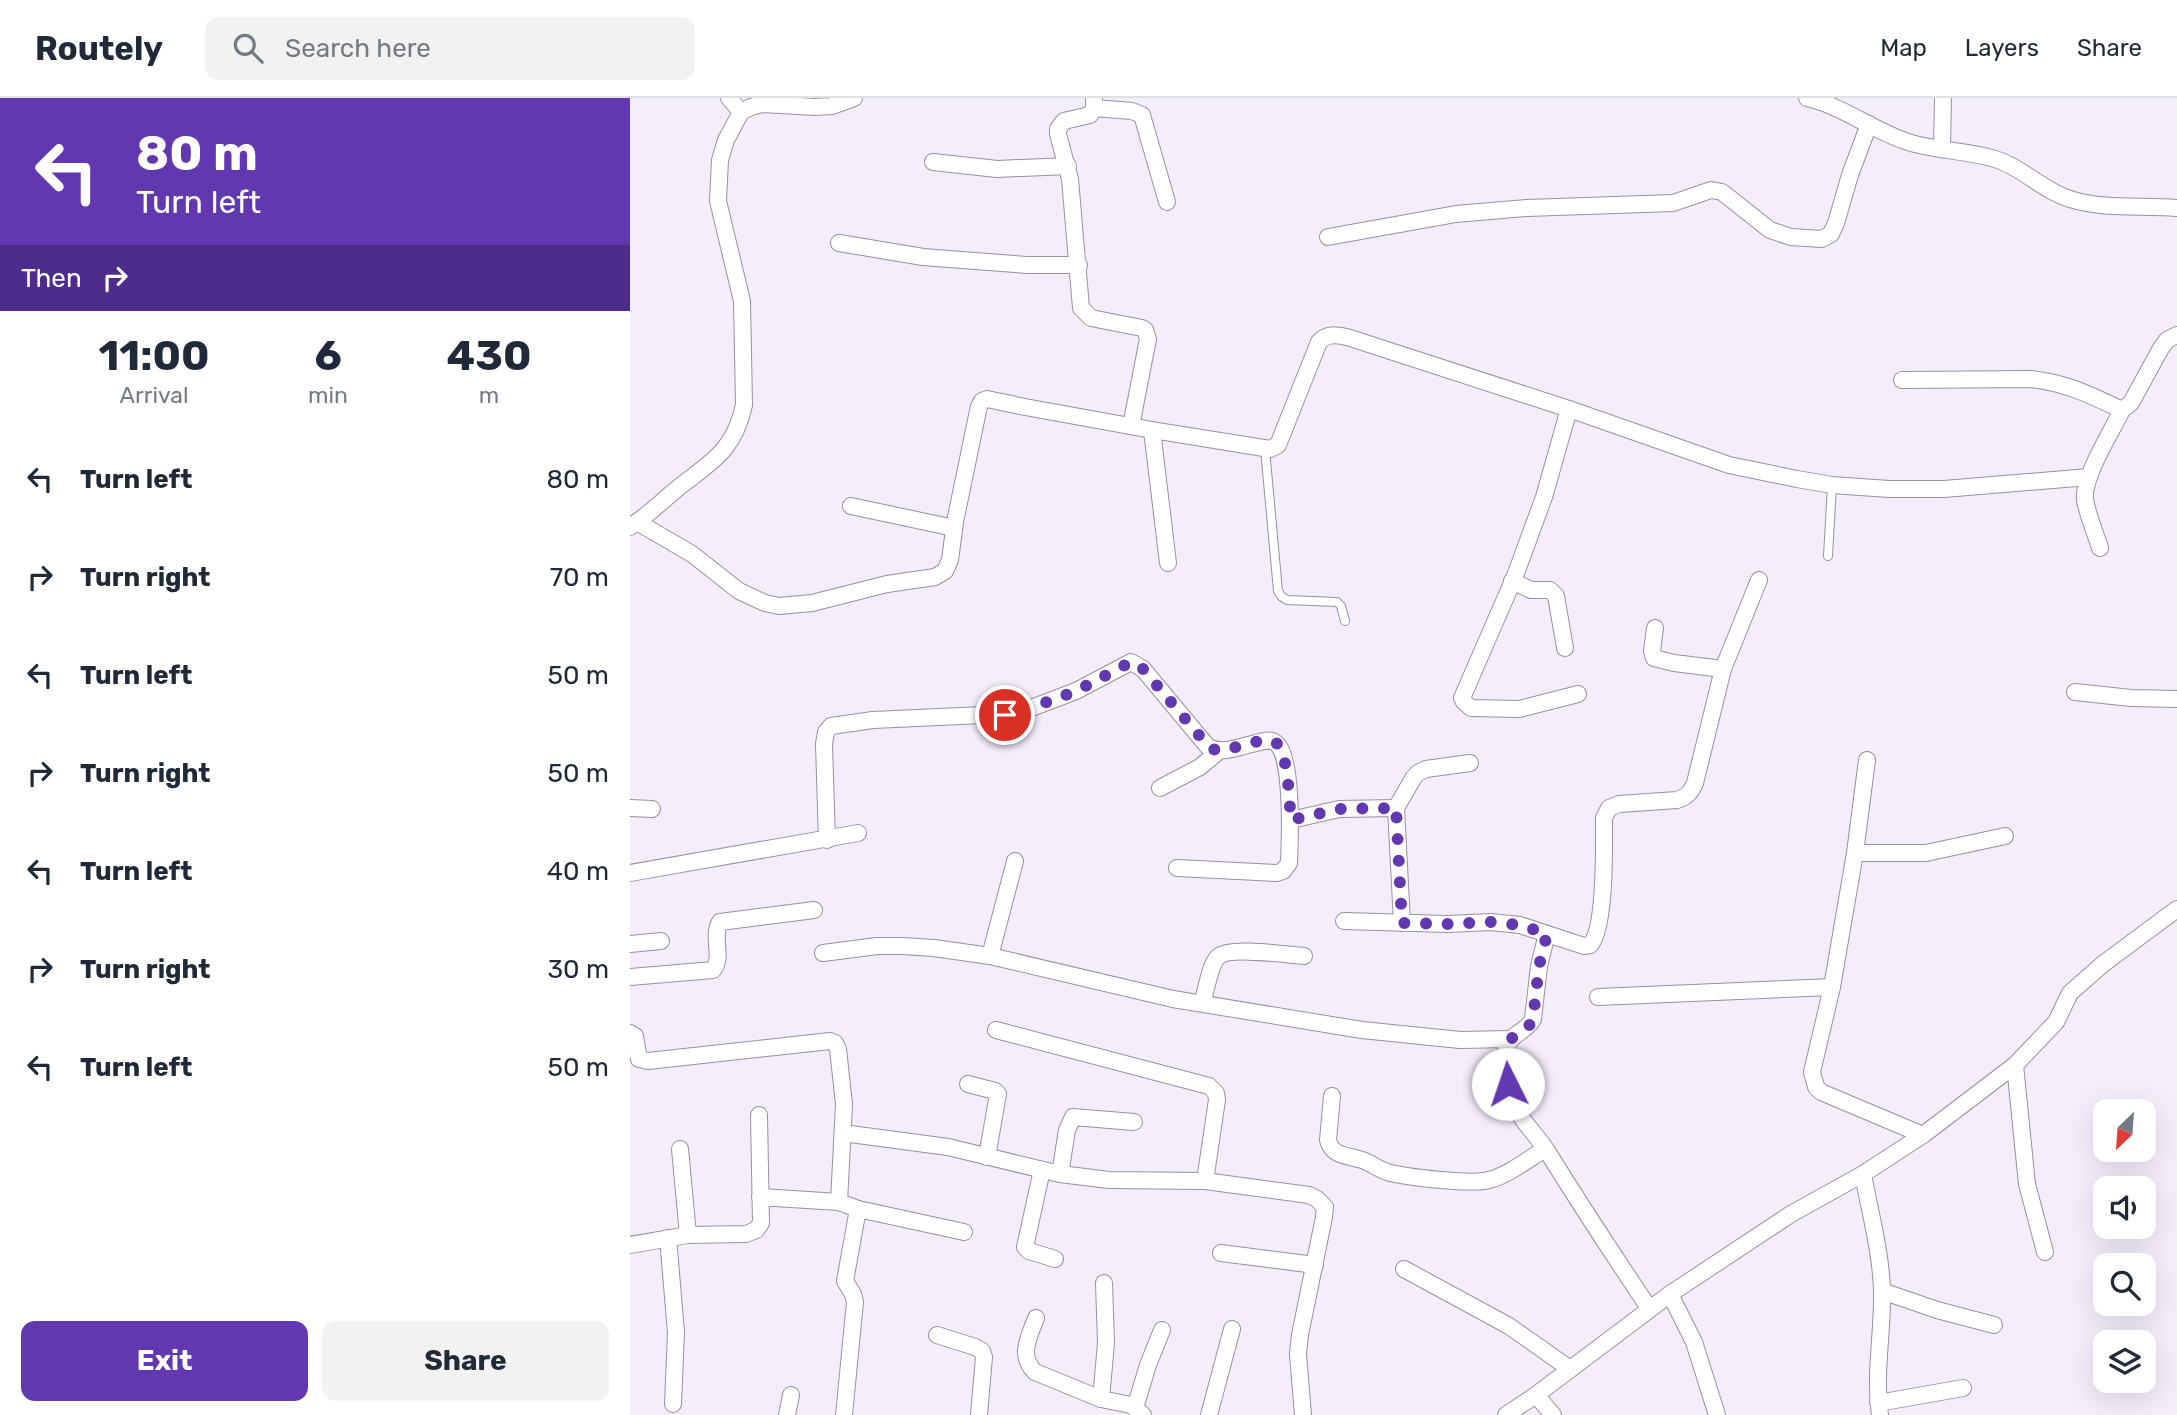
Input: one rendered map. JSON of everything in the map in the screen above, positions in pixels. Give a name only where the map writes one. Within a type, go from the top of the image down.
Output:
[{"type":"street","points":[[729,98],[740,113]]},
{"type":"street","points":[[854,98],[832,106],[762,104],[740,113],[726,140],[720,160],[718,201],[742,301],[744,404],[741,421],[735,435],[718,457],[633,524],[686,550],[739,591],[779,606],[812,603],[887,584],[935,577],[948,566],[982,401],[987,399],[1025,408],[1265,449],[1278,445],[1319,342],[1327,335],[1347,337],[1569,409],[1729,465],[1832,485],[1944,489],[2089,477]]},
{"type":"street","points":[[1807,98],[1835,107],[1909,142],[1997,159],[2069,199],[2113,206],[2177,208]]},
{"type":"street","points":[[1942,148],[1944,98]]},
{"type":"street","points":[[1131,426],[1146,334],[1142,328],[1101,321],[1086,314],[1080,301],[1079,265],[1068,166],[1058,134],[1060,124],[1090,115],[1094,103],[1142,115],[1167,202]]},
{"type":"street","points":[[1328,237],[1456,214],[1527,208],[1673,203],[1711,190],[1722,192],[1770,230],[1791,237],[1822,239],[1831,234],[1836,223],[1869,124]]},
{"type":"street","points":[[933,162],[997,169],[1068,166]]},
{"type":"street","points":[[839,243],[923,257],[1027,265],[1079,265]]},
{"type":"street","points":[[2100,548],[2086,502],[2085,490],[2089,477],[2122,410],[2131,403],[2161,348],[2167,340],[2177,335]]},
{"type":"street","points":[[1902,380],[2052,381],[2122,410]]},
{"type":"street","points":[[1569,409],[1544,497],[1512,581],[1463,692],[1467,706],[1476,709],[1519,709],[1578,694]]},
{"type":"street","points":[[1152,430],[1168,563]]},
{"type":"street","points":[[851,506],[954,528]]},
{"type":"street","points":[[1344,922],[1491,922],[1520,925],[1584,946],[1594,942],[1604,875],[1606,812],[1619,804],[1677,800],[1686,797],[1691,791],[1723,669],[1759,580]]},
{"type":"street","points":[[1512,581],[1531,590],[1550,590],[1554,593],[1564,648]]},
{"type":"street","points":[[1655,628],[1652,651],[1654,658],[1723,669]]},
{"type":"street","points":[[827,840],[824,744],[826,732],[831,726],[873,720],[1005,715],[1076,691],[1131,662],[1143,669],[1205,744],[1219,751]]},
{"type":"street","points":[[2075,692],[2131,698],[2177,699]]},
{"type":"street","points":[[1160,788],[1200,767],[1219,751],[1273,741],[1285,757],[1291,820],[1289,863],[1283,871],[1277,873],[1177,868]]},
{"type":"street","points":[[1867,760],[1855,853],[1832,988],[1812,1072],[1816,1087],[1821,1092],[1923,1135]]},
{"type":"street","points":[[1402,923],[1396,808],[1418,773],[1426,769],[1470,763]]},
{"type":"street","points":[[630,808],[652,809]]},
{"type":"street","points":[[1291,820],[1339,809],[1396,808]]},
{"type":"street","points":[[630,873],[858,833]]},
{"type":"street","points":[[1855,853],[1926,853],[2005,836]]},
{"type":"street","points":[[990,956],[1015,861]]},
{"type":"street","points":[[1506,1415],[1649,1308],[1791,1214],[1863,1174],[1923,1135],[2015,1065],[2056,1022],[2070,993],[2103,964],[2177,909]]},
{"type":"street","points":[[630,977],[713,971],[717,964],[716,932],[720,922],[814,910]]},
{"type":"street","points":[[823,953],[903,946],[990,956],[1173,999],[1362,1030],[1460,1040],[1510,1039],[1530,1027],[1533,1019],[1539,966],[1547,934]]},
{"type":"street","points":[[630,944],[661,941]]},
{"type":"street","points":[[1202,1003],[1213,964],[1222,954],[1235,951],[1304,956]]},
{"type":"street","points":[[1598,998],[1832,988]]},
{"type":"street","points":[[996,1030],[1209,1086],[1216,1093],[1217,1100],[1205,1181]]},
{"type":"street","points":[[630,1032],[635,1036],[639,1059],[648,1061],[798,1044],[830,1041],[835,1043],[843,1092],[839,1202]]},
{"type":"street","points":[[1510,1039],[1506,1050],[1511,1099],[1649,1308]]},
{"type":"street","points":[[2015,1065],[2027,1184],[2045,1252]]},
{"type":"street","points":[[968,1084],[999,1094],[988,1157]]},
{"type":"street","points":[[1332,1096],[1328,1140],[1333,1150],[1405,1176],[1477,1182],[1490,1180],[1545,1149]]},
{"type":"street","points":[[630,1245],[688,1235],[751,1233],[756,1230],[761,1223],[760,1115]]},
{"type":"street","points":[[1060,1174],[1067,1130],[1073,1117],[1134,1122]]},
{"type":"street","points":[[843,1133],[948,1147],[1060,1174],[1109,1180],[1205,1181],[1309,1195],[1317,1199],[1325,1207],[1298,1354],[1303,1415]]},
{"type":"street","points":[[680,1149],[688,1235]]},
{"type":"street","points":[[1042,1170],[1025,1247],[1029,1251],[1055,1259]]},
{"type":"street","points":[[1863,1174],[1879,1258],[1882,1291],[1877,1370],[1880,1409],[1963,1388]]},
{"type":"street","points":[[760,1197],[839,1202],[858,1209],[964,1232]]},
{"type":"street","points":[[844,1415],[855,1302],[845,1281],[858,1209]]},
{"type":"street","points":[[668,1238],[676,1332],[673,1404]]},
{"type":"street","points":[[1221,1254],[1315,1265]]},
{"type":"street","points":[[1404,1269],[1509,1325],[1570,1368]]},
{"type":"street","points":[[1101,1399],[1105,1343],[1104,1283]]},
{"type":"street","points":[[1882,1291],[1937,1311],[1994,1325]]},
{"type":"street","points":[[1670,1294],[1694,1342],[1717,1415]]},
{"type":"street","points":[[1036,1318],[1025,1350],[1028,1366],[1035,1372],[1101,1399],[1125,1403],[1139,1412],[1148,1365],[1162,1330]]},
{"type":"street","points":[[1209,1415],[1232,1329]]},
{"type":"street","points":[[936,1335],[982,1351],[984,1357],[979,1415]]},
{"type":"street","points":[[787,1415],[791,1395]]},
{"type":"street","points":[[1536,1395],[1553,1415]]},
{"type":"lane","points":[[1265,449],[1278,591],[1287,600],[1337,602],[1341,606],[1345,621]]},
{"type":"lane","points":[[1828,556],[1832,485]]},
{"type":"route","points":[[1005,715],[1076,691],[1131,662],[1143,669],[1209,747],[1216,751],[1265,741],[1273,741],[1278,745],[1285,757],[1291,820],[1339,809],[1396,808],[1402,923],[1491,922],[1520,925],[1547,934],[1539,966],[1533,1019],[1530,1027],[1510,1039],[1507,1044],[1508,1084]]}]
